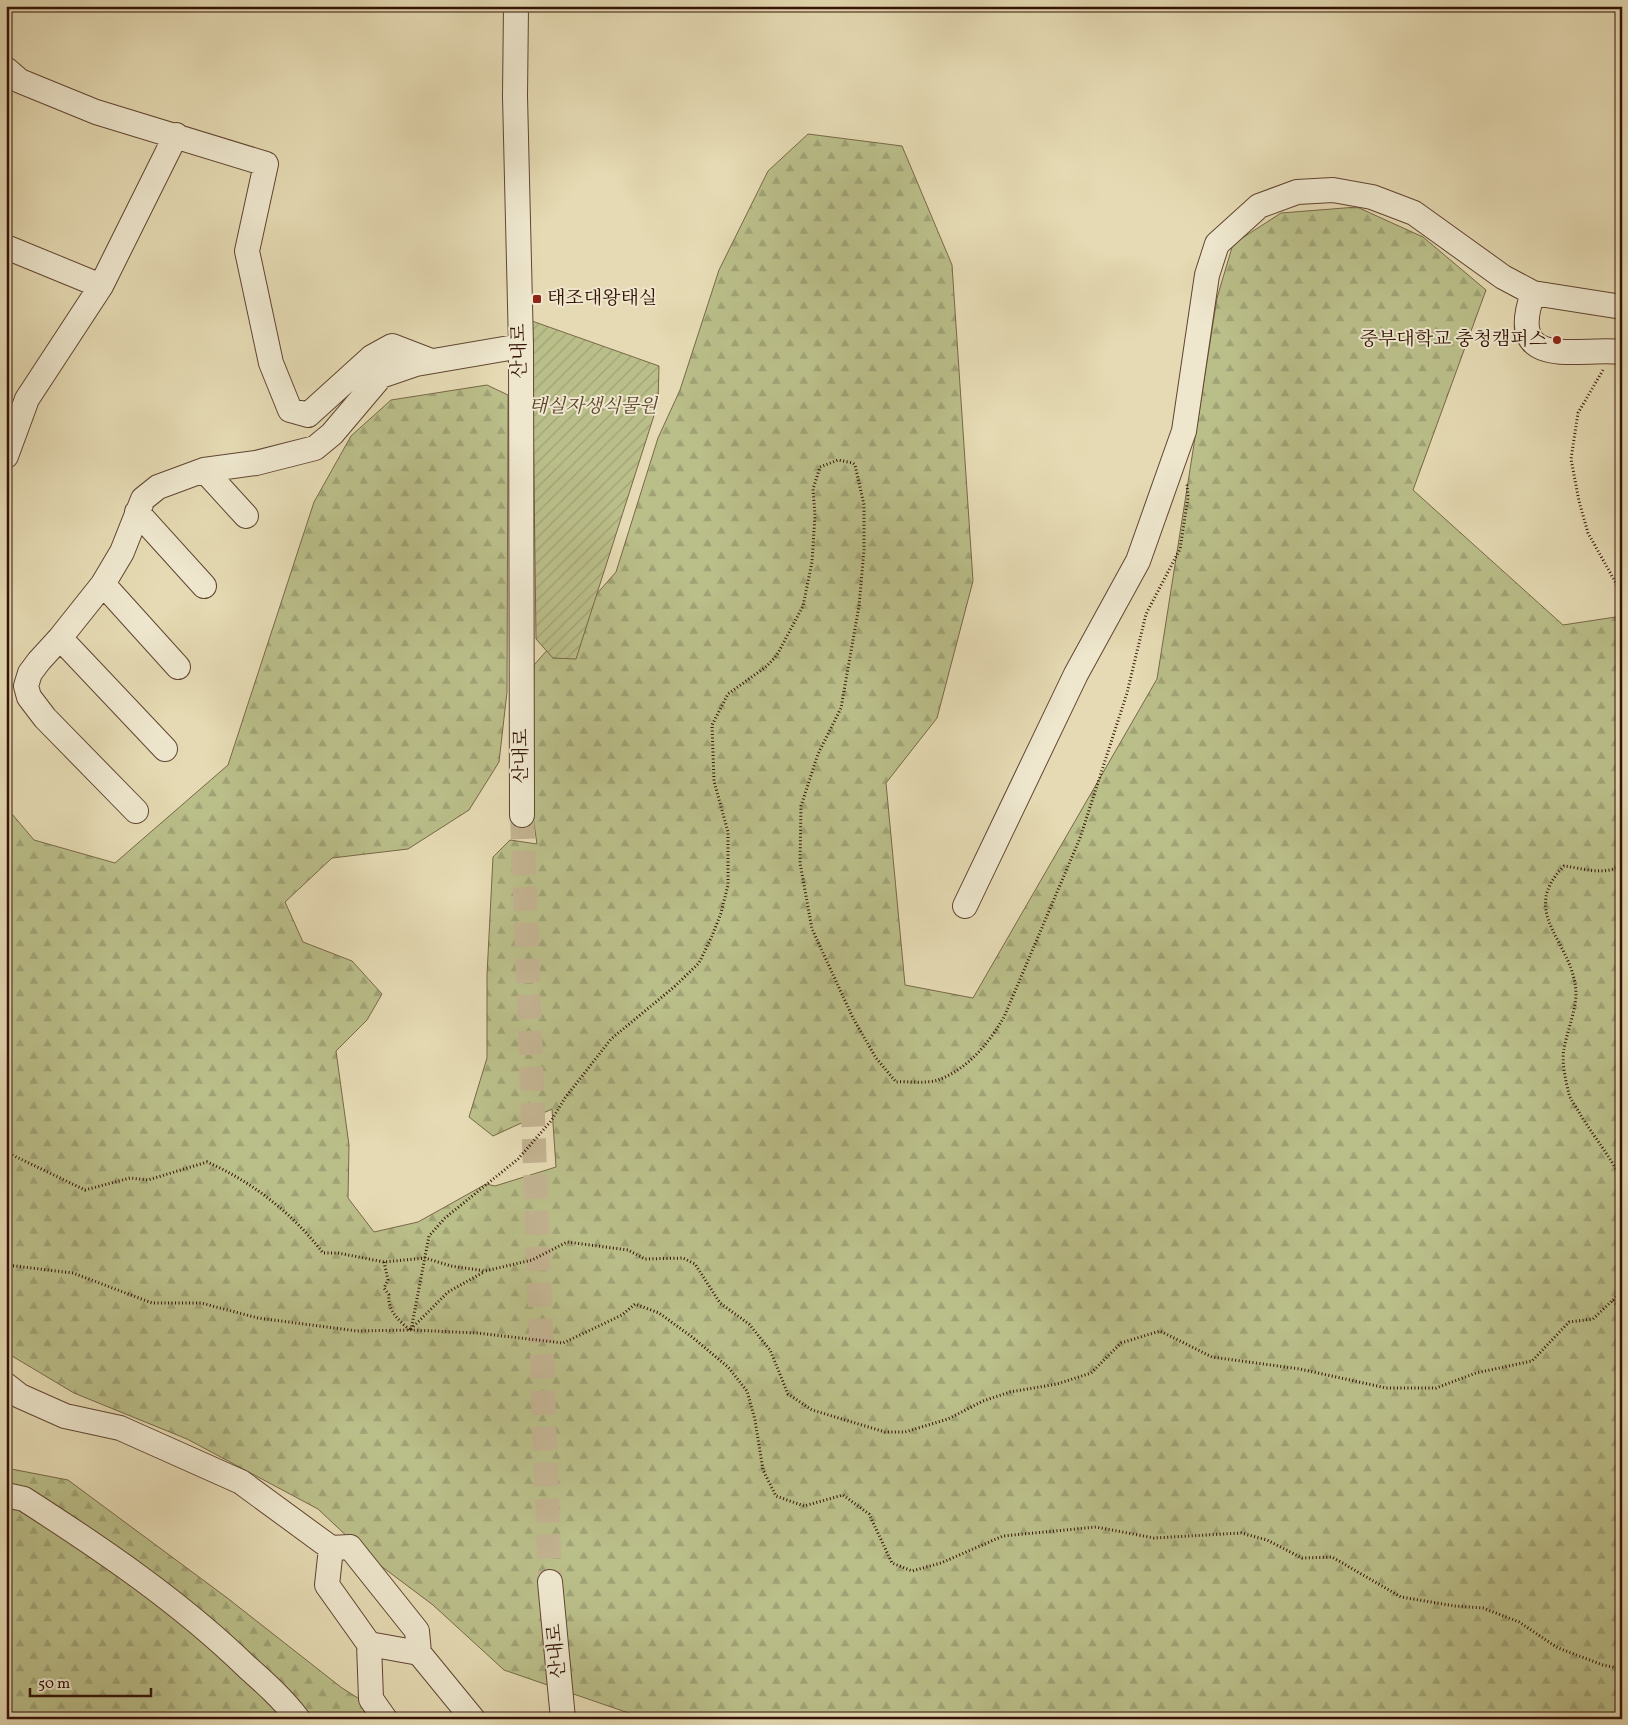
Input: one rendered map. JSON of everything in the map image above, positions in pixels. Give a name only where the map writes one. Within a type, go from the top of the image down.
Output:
[{"type":"street","name":"산내로","points":[[516,6],[515,106],[520,346],[522,815]]},
{"type":"street","points":[[6,69],[20,81],[96,112],[266,164],[247,251],[272,363],[290,410],[308,415],[372,357],[392,346],[431,361]]},
{"type":"street","points":[[6,456],[16,404],[27,399],[100,286],[176,136]]},
{"type":"street","points":[[966,906],[1076,674],[1138,561],[1184,431],[1207,275],[1217,244],[1259,206],[1297,192],[1333,190],[1372,197],[1414,213],[1503,277],[1533,293],[1622,308]]},
{"type":"street","points":[[6,247],[100,286]]},
{"type":"street","points":[[1533,293],[1525,314],[1526,327],[1535,342],[1545,351],[1562,354],[1612,351]]},
{"type":"street","points":[[136,811],[46,718],[29,697],[26,686],[30,673],[103,584],[122,552],[143,498],[158,487],[204,470],[256,463],[314,448],[332,434],[381,376],[431,361],[520,346]]},
{"type":"street","points":[[204,470],[246,516]]},
{"type":"street","points":[[137,512],[204,586]]},
{"type":"street","points":[[103,584],[178,667]]},
{"type":"street","points":[[60,638],[165,749]]},
{"type":"street","points":[[6,1385],[20,1396],[65,1416],[120,1428],[241,1482],[331,1548],[350,1547],[417,1631],[419,1653],[473,1719]]},
{"type":"street","points":[[6,1495],[24,1500],[141,1579],[218,1639],[286,1704],[298,1719]]},
{"type":"street","points":[[331,1548],[327,1585],[369,1644],[371,1699],[385,1719]]},
{"type":"street","name":"산내로","points":[[550,1582],[563,1719]]},
{"type":"street","points":[[369,1644],[419,1653]]},
{"type":"path","points":[[1612,351],[1603,372],[1578,413],[1571,459],[1578,501],[1588,533],[1622,594]]},
{"type":"path","points":[[411,1330],[429,1236],[445,1218],[518,1159],[551,1121],[565,1098],[611,1039],[674,987],[699,963],[712,936],[721,913],[728,885],[728,832],[714,781],[712,726],[728,694],[767,666],[777,655],[803,606],[812,562],[815,515],[813,489],[820,467],[838,460],[854,462],[864,505],[864,550],[859,606],[840,708],[818,754],[801,806],[800,863],[812,929],[853,1018],[876,1058],[896,1082],[937,1081],[965,1064],[990,1040],[1004,1017],[1080,838],[1127,693],[1146,614],[1180,549],[1188,497],[1187,478]]},
{"type":"path","points":[[1622,864],[1615,870],[1602,871],[1564,866],[1552,879],[1546,890],[1544,906],[1555,935],[1572,966],[1576,995],[1563,1052],[1570,1096],[1600,1145],[1614,1162],[1622,1181]]},
{"type":"path","points":[[6,1152],[84,1190],[130,1178],[148,1180],[207,1162],[249,1183],[296,1221],[323,1253],[338,1253],[384,1262],[425,1258],[451,1266],[485,1271]]},
{"type":"path","points":[[411,1330],[448,1292],[485,1271],[532,1260],[567,1242],[628,1250],[645,1260],[683,1258],[696,1264],[720,1303],[749,1324],[770,1350],[788,1394],[812,1410],[885,1432],[905,1432],[948,1419],[982,1401],[1010,1392],[1056,1384],[1091,1373],[1121,1343],[1160,1331],[1212,1357],[1300,1370],[1386,1388],[1436,1388],[1476,1373],[1532,1361],[1568,1322],[1592,1319],[1622,1290]]},
{"type":"path","points":[[384,1262],[388,1280],[384,1288],[389,1295],[388,1303],[399,1321],[411,1330]]},
{"type":"path","points":[[6,1265],[73,1273],[152,1303],[201,1303],[258,1318],[358,1331],[411,1330],[477,1333],[563,1343],[622,1314],[635,1304],[659,1313],[728,1367],[746,1391],[755,1420],[763,1470],[776,1496],[804,1506],[843,1495],[868,1514],[892,1563],[912,1571],[942,1563],[1003,1536],[1096,1528],[1154,1538],[1241,1533],[1268,1540],[1302,1558],[1332,1557],[1400,1597],[1455,1606],[1483,1608],[1519,1622],[1558,1648],[1603,1665],[1622,1669]]},
{"type":"path","points":[[1613,1300],[1622,1312]]},
{"type":"green space","points":[[808,134],[902,146],[952,265],[973,581],[937,718],[886,783],[905,985],[973,998],[1157,679],[1217,298],[1233,244],[1281,213],[1357,207],[1423,237],[1486,290],[1413,490],[1563,625],[1622,616],[1622,1719],[646,1719],[504,1670],[433,1605],[369,1557],[318,1509],[187,1439],[74,1393],[12,1356],[6,1355],[6,807],[34,840],[115,863],[228,765],[314,502],[351,436],[391,400],[487,385],[508,395],[507,692],[499,762],[469,810],[408,849],[332,858],[285,902],[303,942],[352,961],[382,994],[367,1020],[336,1051],[349,1145],[348,1198],[374,1232],[418,1222],[486,1184],[495,1186],[556,1167],[552,1109],[493,1136],[469,1117],[487,1058],[487,975],[493,857],[510,840],[537,844],[531,803],[534,665],[616,572],[658,438],[680,390],[719,270],[768,171]]},
{"type":"green space","name":"태실자생식물원","points":[[532,321],[659,366],[658,403],[576,659],[553,658],[536,639]]},
{"type":"green space","points":[[6,1468],[68,1480],[226,1597],[342,1688],[391,1719],[6,1719]]},
{"type":"tunnel","points":[[522,815],[550,1582]]},
{"type":"place","name":"태조대왕태실","points":[[537,299]]},
{"type":"place","name":"중부대학교 충청캠퍼스","points":[[1557,340]]}]
